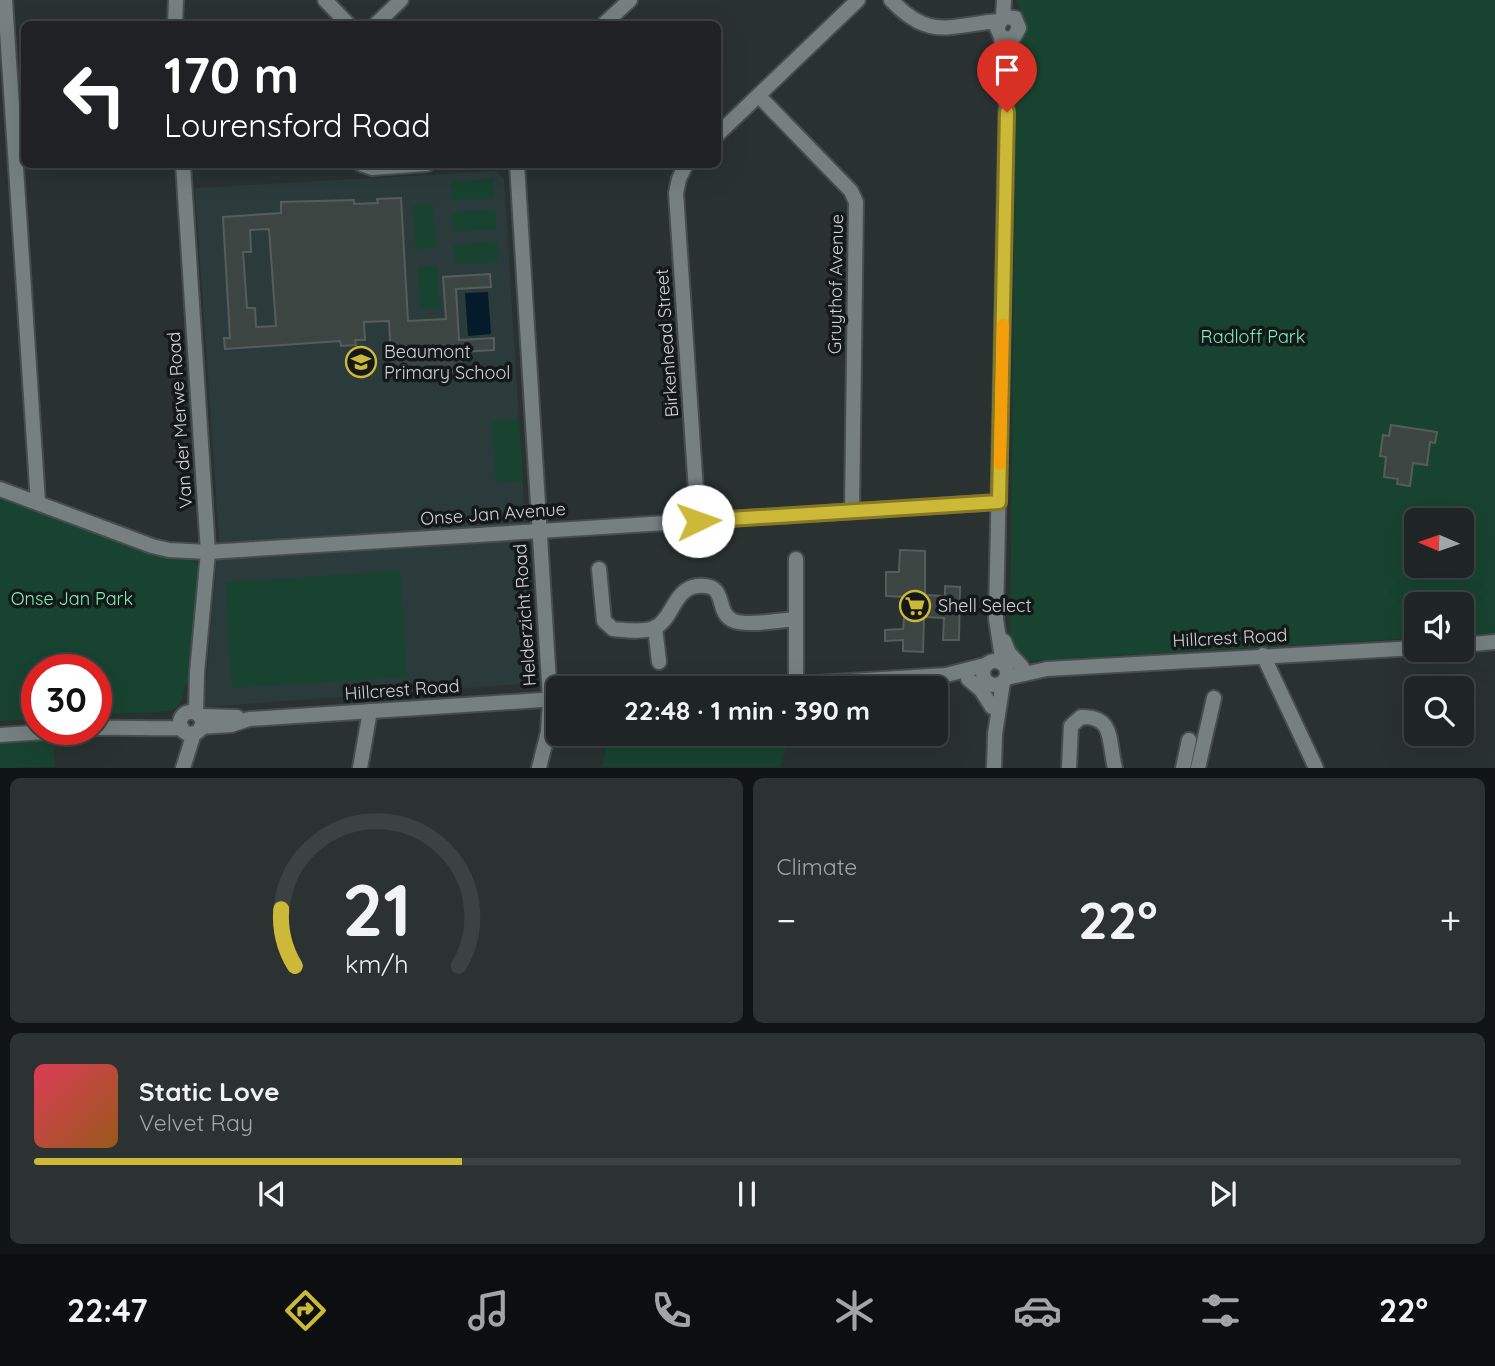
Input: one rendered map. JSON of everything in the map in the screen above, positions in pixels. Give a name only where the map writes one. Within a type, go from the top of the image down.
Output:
[{"type":"street","points":[[5,0],[19,105],[21,147]]},
{"type":"street","points":[[174,21],[176,0]]},
{"type":"street","points":[[325,0],[345,21]]},
{"type":"street","points":[[379,21],[401,0]]},
{"type":"street","points":[[607,21],[630,0]]},
{"type":"street","points":[[721,131],[858,0]]},
{"type":"street","points":[[891,0],[920,24],[1005,27]]},
{"type":"street","points":[[1004,0],[1007,84],[998,625],[1009,653],[1022,667]]},
{"type":"street","points":[[1005,27],[1013,0]]},
{"type":"street","name":"Gruythof Avenue","points":[[759,96],[851,191],[856,202],[852,511]]},
{"type":"street","points":[[22,168],[38,503]]},
{"type":"street","name":"Van der Merwe Road","points":[[183,168],[208,552],[197,673],[183,766]]},
{"type":"street","name":"Helderzicht Road","points":[[517,168],[538,530],[552,676]]},
{"type":"street","name":"Birkenhead Street","points":[[684,168],[676,193],[698,521]]},
{"type":"street","name":"Onse Jan Avenue","points":[[0,489],[152,546],[169,550],[208,552],[999,502]]},
{"type":"street","points":[[796,559],[796,676]]},
{"type":"street","points":[[598,569],[601,610],[607,625],[622,630],[655,627],[685,591],[697,586],[709,587],[718,593],[727,617],[732,620],[746,623],[796,619]]},
{"type":"street","points":[[994,768],[996,673],[992,631],[998,625]]},
{"type":"street","points":[[655,627],[659,662]]},
{"type":"street","points":[[1474,644],[1495,642]]},
{"type":"street","name":"Hillcrest Road","points":[[929,676],[1404,649]]},
{"type":"street","points":[[1263,655],[1316,768]]},
{"type":"street","name":"Hillcrest Road","points":[[946,675],[968,679],[1022,667],[1047,669]]},
{"type":"street","points":[[995,734],[992,707],[996,673]]},
{"type":"street","points":[[968,679],[981,690],[992,707]]},
{"type":"street","points":[[1198,768],[1214,698]]},
{"type":"street","name":"Hillcrest Road","points":[[112,728],[129,726],[152,729],[230,715],[248,719],[546,700]]},
{"type":"street","points":[[360,768],[370,711]]},
{"type":"street","points":[[1069,768],[1071,726],[1081,717],[1094,717],[1101,720],[1106,727],[1115,768]]},
{"type":"street","points":[[0,735],[21,734]]},
{"type":"street","name":"Helderzicht Road","points":[[539,768],[546,740]]},
{"type":"street","points":[[1183,768],[1189,740]]},
{"type":"shaded area","name":"Beaumont Primary School","points":[[496,171],[504,179],[535,683],[204,707],[219,536],[195,188]]},
{"type":"green space","name":"Radloff Park","points":[[1017,0],[1495,0],[1495,633],[1474,634],[1474,592],[1404,592],[1404,639],[1025,661],[1010,645],[1016,60],[1025,27]]},
{"type":"green space","points":[[493,179],[495,198],[452,201],[451,182]]},
{"type":"green space","points":[[433,204],[436,248],[416,249],[413,205]]},
{"type":"green space","points":[[495,209],[496,229],[454,232],[452,212]]},
{"type":"green space","points":[[497,241],[499,262],[455,265],[454,245]]},
{"type":"green space","points":[[437,266],[440,308],[420,309],[418,267]]},
{"type":"green space","points":[[519,419],[523,481],[496,483],[492,420]]},
{"type":"green space","name":"Onse Jan Park","points":[[0,496],[196,563],[199,570],[189,684],[185,684],[178,706],[170,711],[112,714],[112,654],[21,654],[21,720],[0,721]]},
{"type":"green space","points":[[400,571],[407,677],[232,688],[225,582]]},
{"type":"green space","points":[[21,740],[21,745],[53,745],[55,767],[0,768],[0,742]]},
{"type":"green space","points":[[606,746],[786,746],[781,767],[602,767]]},
{"type":"water","points":[[488,292],[491,334],[468,336],[465,293]]},
{"type":"building","points":[[401,198],[408,321],[446,319],[443,277],[490,274],[491,287],[456,289],[459,340],[494,338],[494,350],[461,352],[462,371],[441,372],[441,368],[411,370],[412,374],[392,375],[389,321],[364,322],[365,340],[355,340],[356,345],[341,346],[340,341],[225,349],[224,338],[230,338],[223,217],[281,213],[281,202],[354,200],[354,204],[378,203],[377,199]],"holes":[[[269,229],[276,326],[256,327],[255,308],[247,308],[243,252],[251,252],[250,230]]]},
{"type":"building","points":[[1391,425],[1437,432],[1435,443],[1430,442],[1427,465],[1413,463],[1410,486],[1397,484],[1398,479],[1384,477],[1386,457],[1380,456],[1383,435],[1389,436]]},
{"type":"building","points":[[900,550],[925,551],[925,595],[945,596],[945,586],[960,587],[959,640],[943,640],[944,618],[924,617],[923,652],[903,651],[903,640],[885,641],[885,630],[903,629],[906,597],[886,596],[886,572],[899,572]]},
{"type":"slow traffic","points":[[1000,464],[1003,325]]},
{"type":"place","name":"Beaumont Primary School","points":[[361,362]]},
{"type":"place","name":"Shell Select","points":[[915,606]]},
{"type":"route","points":[[698,521],[999,502],[1007,112]]}]
